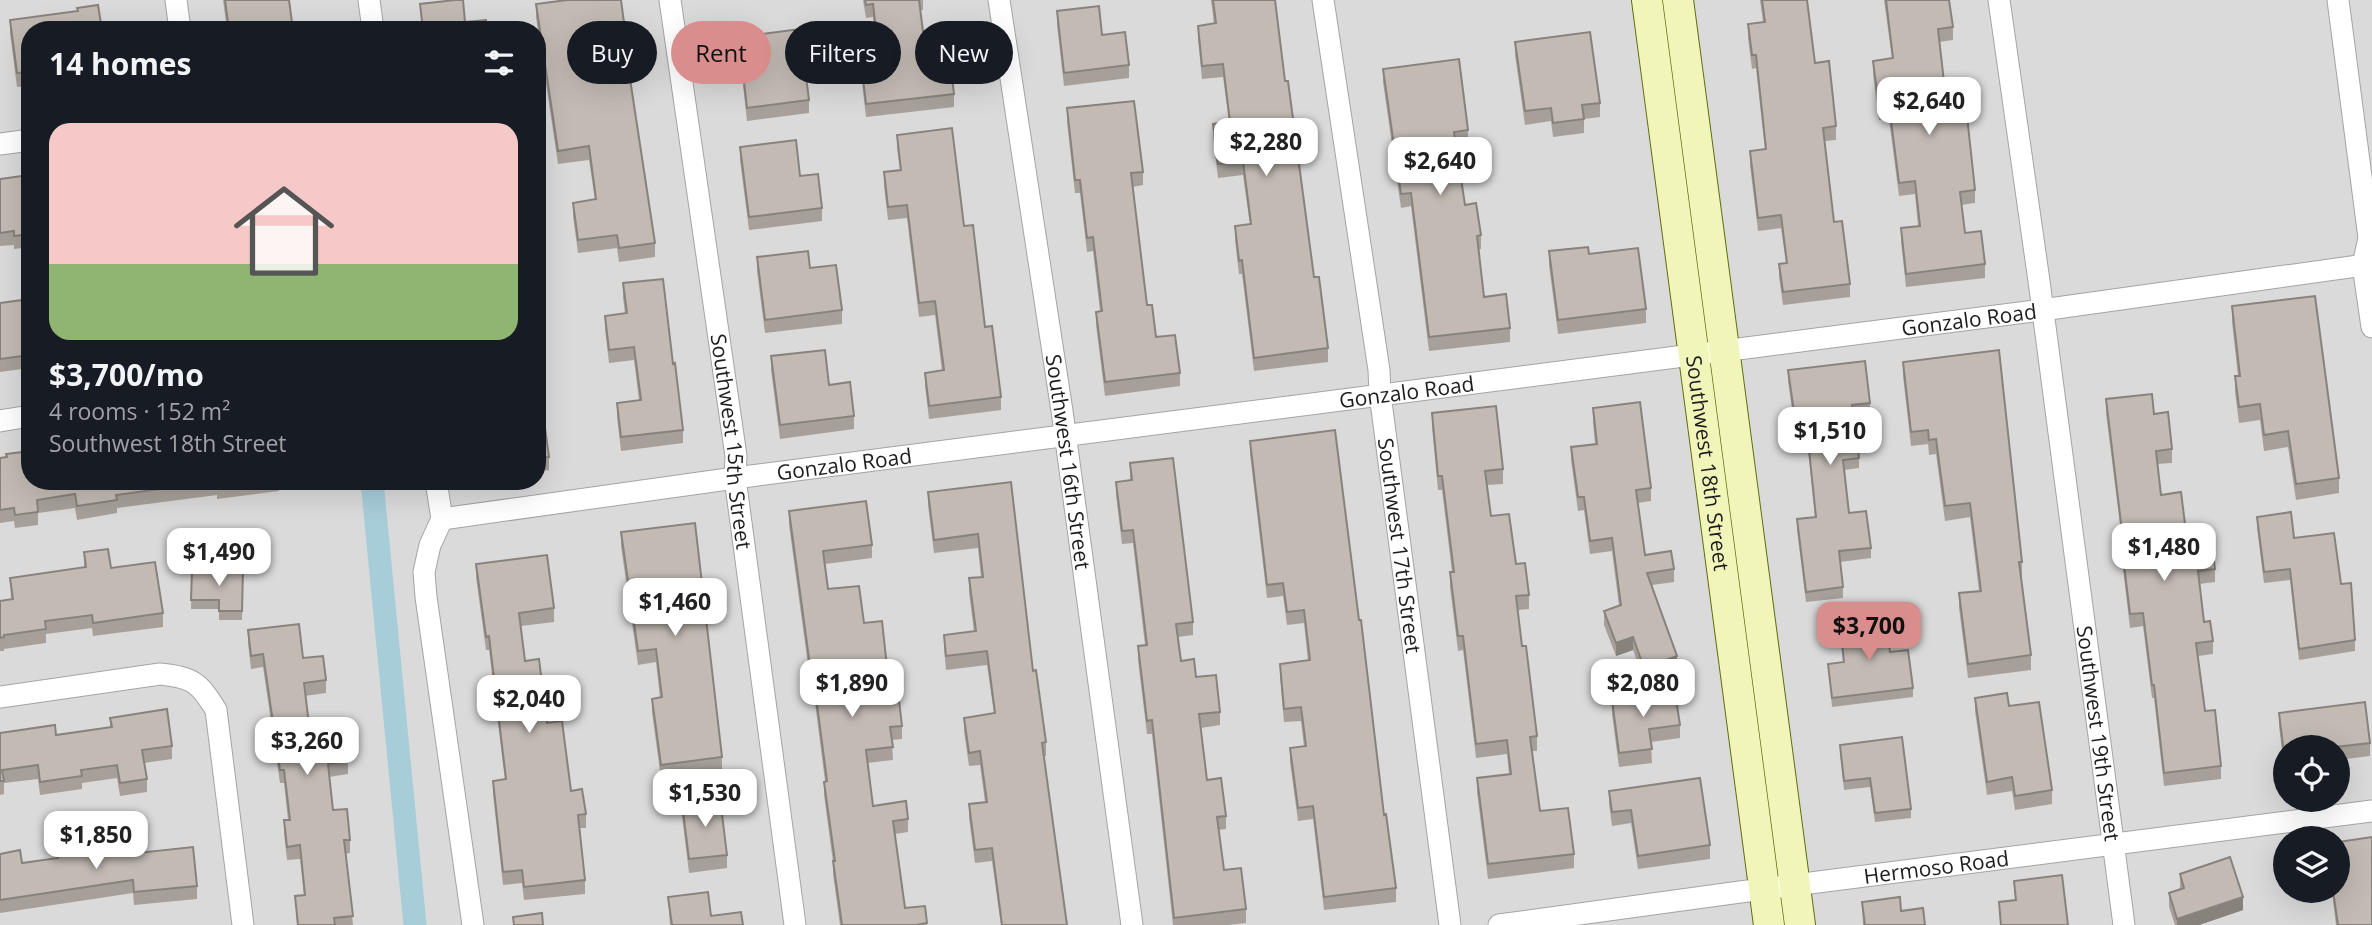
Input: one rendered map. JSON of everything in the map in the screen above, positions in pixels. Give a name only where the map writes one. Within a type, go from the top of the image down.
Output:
[{"type":"main road","name":"Southwest 18th Street","points":[[1647,0],[1769,925]]},
{"type":"main road","name":"Southwest 18th Street","points":[[1678,0],[1800,925]]},
{"type":"street","points":[[176,0],[179,21]]},
{"type":"street","points":[[369,0],[372,21]]},
{"type":"street","name":"Southwest 15th Street","points":[[670,0],[736,456],[735,478],[795,925]]},
{"type":"street","name":"Southwest 16th Street","points":[[999,0],[1065,437],[1132,925]]},
{"type":"street","name":"Southwest 17th Street","points":[[1323,0],[1377,356],[1450,925]]},
{"type":"street","name":"Southwest 19th Street","points":[[1998,0],[2124,925]]},
{"type":"street","points":[[2338,0],[2369,238],[2372,327]]},
{"type":"street","points":[[0,144],[21,141]]},
{"type":"street","name":"Gonzalo Road","points":[[442,519],[735,478],[2042,310],[2368,265]]},
{"type":"street","points":[[0,421],[21,418]]},
{"type":"street","points":[[437,490],[442,519],[430,545],[424,572],[472,925]]},
{"type":"street","points":[[0,697],[160,674],[183,676],[203,689],[216,710],[243,925]]},
{"type":"street","name":"Hermoso Road","points":[[1499,925],[2372,811]]},
{"type":"shaded area","points":[[0,0],[2372,0],[2372,925],[0,925]]},
{"type":"building","points":[[225,0],[289,0],[292,21],[228,21]]},
{"type":"building","points":[[463,0],[465,21],[422,21],[420,4]]},
{"type":"building","points":[[567,0],[621,0],[624,21],[567,21],[567,84],[631,84],[655,243],[619,248],[617,235],[578,240],[573,203],[596,199],[589,146],[558,151],[546,71],[546,21],[539,21],[536,4]]},
{"type":"building","points":[[865,0],[919,0],[922,21],[915,21],[915,84],[953,84],[954,94],[866,104],[864,84],[901,84],[901,21],[875,21],[873,4],[866,5]]},
{"type":"building","points":[[1213,0],[1275,0],[1314,277],[1319,277],[1328,348],[1254,358],[1235,226],[1251,224],[1243,161],[1218,164],[1213,124],[1230,122],[1223,64],[1202,66],[1198,26],[1216,23]]},
{"type":"building","points":[[1762,0],[1807,0],[1815,63],[1829,61],[1836,126],[1823,128],[1834,222],[1842,221],[1850,284],[1783,292],[1779,264],[1787,263],[1781,215],[1758,218],[1750,151],[1766,149],[1756,55],[1752,55],[1748,24],[1765,22]]},
{"type":"building","points":[[1886,0],[1949,0],[1953,27],[1938,29],[1944,82],[1963,79],[1975,190],[1960,192],[1965,233],[1981,231],[1985,264],[1906,274],[1901,228],[1920,226],[1915,181],[1899,183],[1889,105],[1879,107],[1873,61],[1893,58]]},
{"type":"building","points":[[98,5],[101,21],[21,21],[21,73],[17,73],[10,20],[78,11],[77,8]]},
{"type":"building","points":[[1099,6],[1102,35],[1125,32],[1129,65],[1064,73],[1057,11]]},
{"type":"building","points":[[785,31],[785,84],[807,84],[809,100],[747,108],[744,84],[771,84],[771,33]]},
{"type":"building","points":[[1590,32],[1600,103],[1582,105],[1584,119],[1553,123],[1551,108],[1525,111],[1515,42]]},
{"type":"building","points":[[1459,59],[1468,130],[1454,132],[1465,205],[1476,203],[1481,235],[1477,236],[1484,297],[1506,294],[1510,328],[1429,337],[1411,193],[1401,194],[1383,69]]},
{"type":"building","points":[[1134,101],[1143,172],[1131,173],[1147,305],[1152,305],[1156,337],[1175,335],[1180,373],[1105,382],[1096,312],[1102,311],[1093,237],[1087,238],[1080,180],[1075,180],[1067,108]]},
{"type":"building","points":[[952,128],[964,226],[973,225],[985,327],[992,326],[1001,397],[929,406],[925,373],[944,370],[935,301],[919,303],[907,205],[888,207],[884,172],[901,170],[897,135]]},
{"type":"building","points":[[796,140],[800,176],[818,174],[822,208],[749,217],[740,147]]},
{"type":"building","points":[[21,176],[21,235],[14,236],[14,231],[0,233],[0,179]]},
{"type":"building","points":[[1588,247],[1589,254],[1638,248],[1646,309],[1558,320],[1549,251]]},
{"type":"building","points":[[808,251],[810,268],[836,265],[842,310],[765,320],[757,257]]},
{"type":"building","points":[[663,279],[683,430],[621,437],[617,403],[641,400],[634,347],[609,350],[605,316],[627,313],[623,283]]},
{"type":"building","points":[[2315,296],[2339,478],[2296,484],[2288,431],[2264,435],[2260,404],[2239,407],[2235,376],[2240,376],[2232,306]]},
{"type":"building","points":[[21,300],[21,356],[0,359],[0,303]]},
{"type":"building","points":[[825,350],[829,385],[850,382],[854,416],[780,425],[771,356]]},
{"type":"building","points":[[1999,350],[2022,562],[2019,562],[2031,655],[1968,664],[1959,593],[1981,591],[1970,503],[1945,506],[1936,439],[1929,440],[1928,430],[1911,432],[1903,362]]},
{"type":"building","points":[[1865,361],[1870,403],[1852,405],[1859,458],[1843,460],[1849,513],[1866,511],[1871,548],[1839,551],[1843,587],[1806,592],[1797,519],[1816,517],[1805,411],[1794,412],[1788,370]]},
{"type":"building","points":[[2152,394],[2154,414],[2168,412],[2172,449],[2156,451],[2161,495],[2181,492],[2187,540],[2211,537],[2215,569],[2198,571],[2204,622],[2210,621],[2213,641],[2196,643],[2205,711],[2215,710],[2221,766],[2164,773],[2143,613],[2130,614],[2106,399]]},
{"type":"building","points":[[1640,402],[1651,488],[1636,490],[1645,555],[1671,551],[1674,569],[1647,573],[1677,656],[1644,668],[1633,637],[1616,643],[1604,611],[1621,605],[1612,538],[1590,541],[1584,497],[1578,497],[1571,447],[1597,444],[1593,408]]},
{"type":"building","points":[[1496,406],[1503,469],[1485,471],[1491,516],[1509,514],[1516,564],[1525,563],[1529,595],[1516,596],[1522,646],[1526,646],[1537,736],[1530,737],[1540,811],[1568,808],[1574,854],[1488,864],[1477,778],[1511,774],[1507,740],[1476,744],[1463,636],[1458,636],[1450,572],[1454,572],[1442,476],[1438,476],[1432,413]]},
{"type":"building","points":[[1335,430],[1384,815],[1386,814],[1396,888],[1324,897],[1313,806],[1298,808],[1290,748],[1306,746],[1301,707],[1284,709],[1280,664],[1310,660],[1304,610],[1287,612],[1283,583],[1267,585],[1250,441]]},
{"type":"building","points":[[546,435],[549,457],[546,457]]},
{"type":"building","points":[[21,452],[21,490],[152,490],[116,495],[117,500],[77,506],[75,494],[37,500],[38,512],[15,515],[14,508],[0,510],[0,458],[7,457],[6,454]]},
{"type":"building","points":[[1173,458],[1193,622],[1176,624],[1181,661],[1194,659],[1196,677],[1216,675],[1220,712],[1199,714],[1207,780],[1221,778],[1226,816],[1217,817],[1224,870],[1241,868],[1246,909],[1174,918],[1152,720],[1147,721],[1138,646],[1147,645],[1133,530],[1122,531],[1116,482],[1132,480],[1130,463]]},
{"type":"building","points":[[1011,482],[1033,671],[1036,670],[1046,742],[1042,743],[1067,925],[1002,925],[992,848],[975,850],[969,804],[987,802],[980,751],[969,753],[964,718],[995,713],[987,651],[946,656],[944,635],[976,631],[969,578],[983,577],[978,534],[934,540],[928,492]]},
{"type":"building","points":[[866,501],[872,545],[823,551],[828,589],[859,586],[864,623],[882,621],[888,676],[896,675],[902,726],[890,727],[893,747],[866,750],[873,806],[906,801],[908,819],[893,821],[905,908],[925,906],[927,923],[916,925],[842,925],[824,782],[827,781],[789,511]]},
{"type":"building","points":[[2291,512],[2294,538],[2334,533],[2341,584],[2351,583],[2355,640],[2299,649],[2290,569],[2264,572],[2257,517]]},
{"type":"building","points":[[695,523],[722,757],[661,765],[652,699],[662,697],[656,649],[638,651],[621,532]]},
{"type":"building","points":[[108,549],[111,568],[155,562],[163,613],[93,623],[92,615],[45,621],[46,629],[4,635],[0,638],[0,601],[13,599],[10,578],[86,567],[84,552]]},
{"type":"building","points":[[547,555],[554,608],[519,613],[525,661],[539,659],[547,723],[562,721],[571,791],[582,789],[586,814],[578,815],[585,880],[524,887],[522,870],[503,872],[493,781],[506,779],[489,636],[486,637],[476,564]]},
{"type":"building","points":[[192,570],[243,571],[242,611],[219,611],[219,600],[191,600]]},
{"type":"building","points":[[1886,620],[1890,652],[1908,650],[1913,688],[1832,698],[1828,664],[1844,662],[1840,625]]},
{"type":"building","points":[[299,624],[303,658],[323,656],[326,680],[304,683],[311,741],[344,737],[348,761],[328,764],[333,810],[347,809],[350,840],[344,840],[353,916],[334,918],[335,925],[298,925],[295,896],[305,895],[300,845],[287,847],[284,820],[290,820],[284,770],[280,770],[263,654],[251,656],[248,630]]},
{"type":"building","points":[[1675,692],[1680,725],[1649,729],[1652,749],[1619,753],[1612,700]]},
{"type":"building","points":[[2007,693],[2009,706],[2039,702],[2052,790],[2015,796],[2012,777],[1987,782],[1975,698]]},
{"type":"building","points":[[2365,702],[2370,743],[2350,745],[2350,735],[2282,735],[2279,713]]},
{"type":"building","points":[[167,709],[172,746],[142,750],[147,779],[120,783],[117,765],[81,770],[82,776],[40,782],[38,765],[2,770],[4,781],[0,781],[0,733],[55,725],[56,735],[112,727],[110,718]]},
{"type":"building","points":[[1902,737],[1911,809],[1875,813],[1870,778],[1844,781],[1840,745]]},
{"type":"building","points":[[1700,778],[1710,845],[1638,856],[1631,810],[1612,812],[1609,791]]},
{"type":"building","points":[[720,798],[727,855],[689,859],[682,803]]},
{"type":"building","points":[[2372,837],[2372,925],[2338,925],[2335,903],[2350,903],[2350,840]]},
{"type":"building","points":[[108,844],[110,856],[193,847],[197,886],[134,892],[133,880],[0,900],[0,854],[20,850],[22,863],[58,858],[57,852]]},
{"type":"building","points":[[2230,857],[2243,897],[2177,919],[2169,893],[2184,888],[2180,874]]},
{"type":"building","points":[[2062,875],[2068,925],[2001,925],[1999,902],[2016,900],[2014,881]]},
{"type":"building","points":[[708,892],[711,916],[741,912],[743,925],[672,925],[668,897]]},
{"type":"building","points":[[1900,897],[1901,911],[1923,908],[1925,925],[1865,925],[1862,902]]},
{"type":"building","points":[[542,913],[543,925],[514,925],[513,917]]},
{"type":"waterway","points":[[373,490],[415,925]]}]
